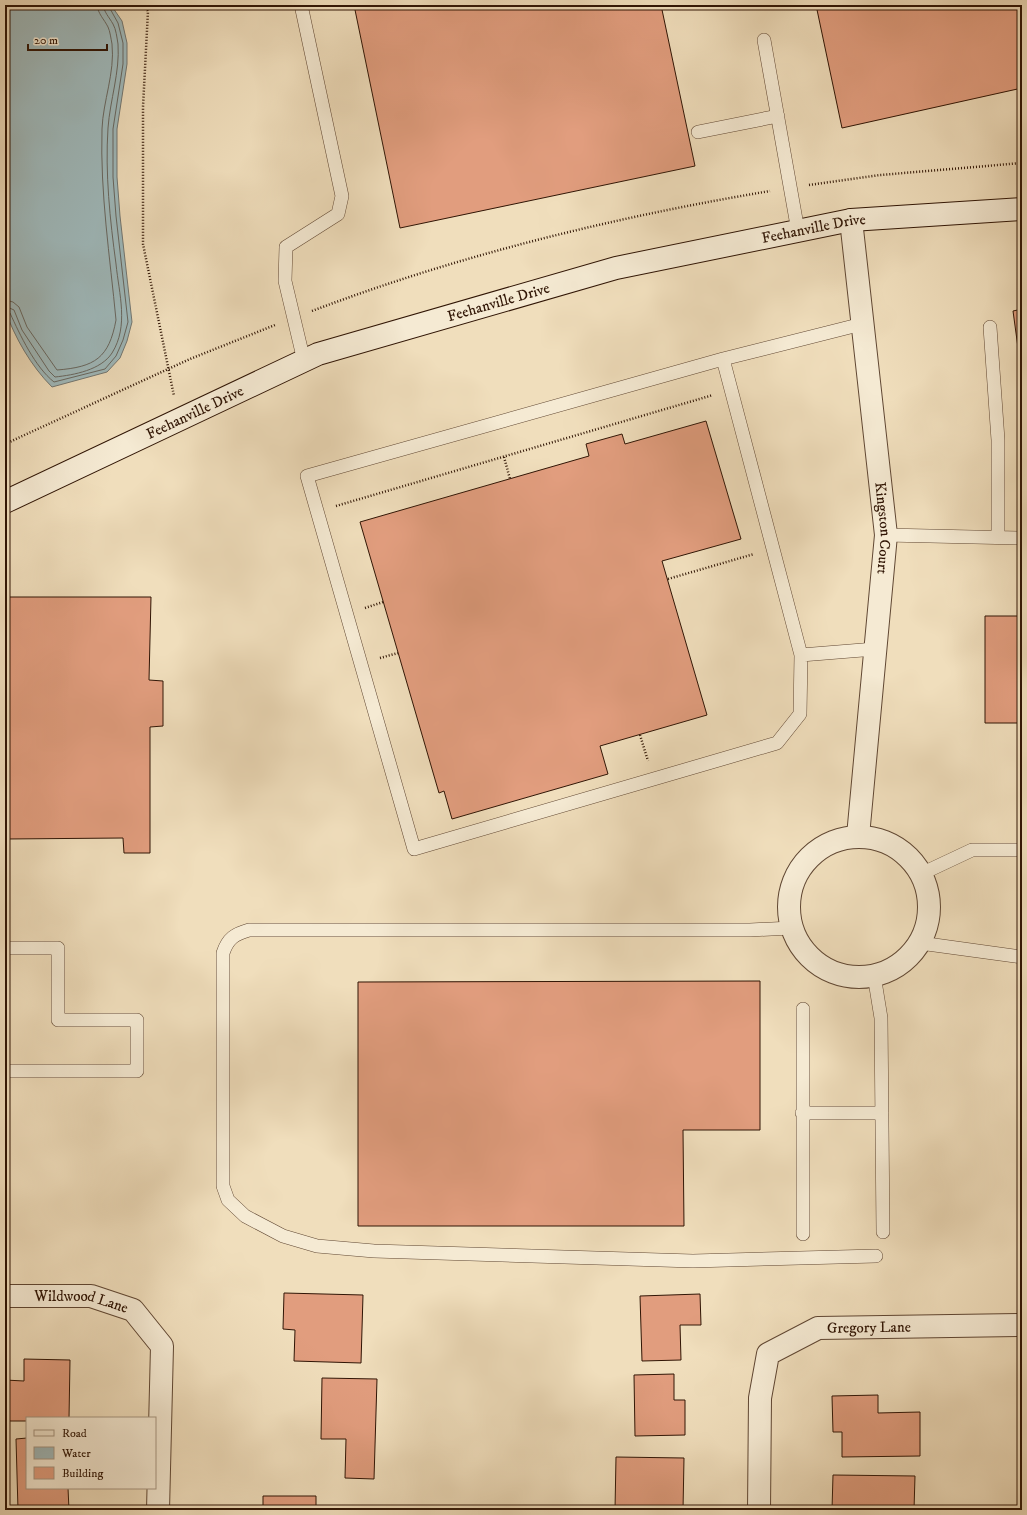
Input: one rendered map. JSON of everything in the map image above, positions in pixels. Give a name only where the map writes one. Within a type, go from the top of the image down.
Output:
[{"type":"street","name":"Feehanville Drive","points":[[5,502],[318,354],[616,268],[851,220],[1022,209]]},
{"type":"street","name":"Kingston Court","points":[[851,220],[886,535],[858,836]]},
{"type":"street","points":[[858,836],[877,839],[895,846],[910,858],[921,874],[929,896],[928,920],[920,942],[907,958],[892,969],[874,975],[854,977],[833,972],[815,962],[801,947],[791,928],[788,907],[791,885],[801,865],[817,850],[836,840],[858,836]]},
{"type":"street","name":"Wildwood Lane","points":[[5,1296],[91,1296],[133,1310],[162,1346],[158,1510]]},
{"type":"street","name":"Gregory Lane","points":[[759,1510],[760,1398],[768,1354],[818,1328],[1022,1325]]},
{"type":"lane","points":[[300,5],[342,196],[338,214],[286,247],[285,281],[304,361]]},
{"type":"lane","points":[[764,40],[798,231]]},
{"type":"lane","points":[[698,132],[778,116]]},
{"type":"lane","points":[[723,359],[801,655],[800,714],[777,743],[414,849],[308,476],[723,359],[862,324]]},
{"type":"lane","points":[[990,327],[998,440],[998,537]]},
{"type":"lane","points":[[886,535],[1022,538]]},
{"type":"lane","points":[[801,655],[875,649]]},
{"type":"lane","points":[[921,874],[972,850],[1022,850]]},
{"type":"lane","points":[[791,928],[750,930],[249,930],[238,933],[227,941],[223,953],[223,1186],[228,1200],[245,1216],[283,1236],[317,1246],[374,1251],[693,1261],[876,1256]]},
{"type":"lane","points":[[920,942],[1022,957]]},
{"type":"lane","points":[[5,948],[58,948],[58,1020],[137,1020],[137,1071],[5,1071]]},
{"type":"lane","points":[[874,975],[881,1018],[883,1232]]},
{"type":"lane","points":[[802,1009],[803,1234]]},
{"type":"lane","points":[[802,1113],[882,1113]]},
{"type":"path","points":[[144,5],[148,11],[143,107],[143,244],[178,420]]},
{"type":"path","points":[[5,444],[168,369],[293,318],[360,293],[490,253],[634,218],[732,197],[888,174],[1022,163]]},
{"type":"path","points":[[332,507],[716,394]]},
{"type":"path","points":[[504,457],[510,479]]},
{"type":"path","points":[[668,579],[756,553]]},
{"type":"path","points":[[364,616],[362,608],[383,602]]},
{"type":"path","points":[[379,665],[377,659],[398,654]]},
{"type":"path","points":[[640,735],[654,779]]},
{"type":"water","points":[[5,5],[111,5],[122,21],[127,43],[127,64],[117,129],[117,177],[132,322],[127,341],[120,358],[107,372],[52,387],[37,370],[24,351],[5,310]]},
{"type":"building","points":[[354,5],[661,5],[695,166],[400,228]]},
{"type":"building","points":[[816,5],[1022,5],[1022,88],[842,128]]},
{"type":"building","points":[[1022,309],[1022,377],[1013,311]]},
{"type":"building","points":[[706,421],[741,539],[662,561],[707,715],[600,746],[608,774],[452,819],[444,791],[439,793],[360,522],[589,456],[586,444],[622,434],[625,444]]},
{"type":"building","points":[[6,597],[151,597],[149,680],[163,681],[163,726],[150,727],[150,853],[124,853],[123,838],[6,839]]},
{"type":"building","points":[[985,616],[1022,616],[1022,778],[1021,723],[985,723]]},
{"type":"building","points":[[760,981],[760,1130],[683,1130],[684,1226],[358,1226],[358,982]]},
{"type":"building","points":[[284,1293],[363,1295],[361,1363],[294,1361],[295,1330],[283,1329]]},
{"type":"building","points":[[700,1294],[701,1325],[680,1325],[681,1360],[642,1361],[640,1296]]},
{"type":"building","points":[[24,1359],[70,1360],[69,1417],[26,1417],[26,1421],[5,1421],[5,1380],[24,1381]]},
{"type":"building","points":[[674,1374],[674,1400],[685,1400],[685,1435],[635,1436],[634,1375]]},
{"type":"building","points":[[322,1378],[377,1379],[374,1479],[345,1478],[346,1439],[321,1439]]},
{"type":"building","points":[[878,1395],[878,1413],[920,1412],[920,1456],[842,1457],[842,1432],[833,1432],[832,1396]]},
{"type":"building","points":[[26,1438],[26,1489],[68,1489],[69,1510],[18,1510],[16,1439]]},
{"type":"building","points":[[616,1457],[684,1458],[683,1510],[615,1510]]},
{"type":"building","points":[[833,1475],[915,1476],[914,1510],[832,1510]]},
{"type":"building","points":[[263,1496],[316,1496],[316,1510],[263,1510]]}]
